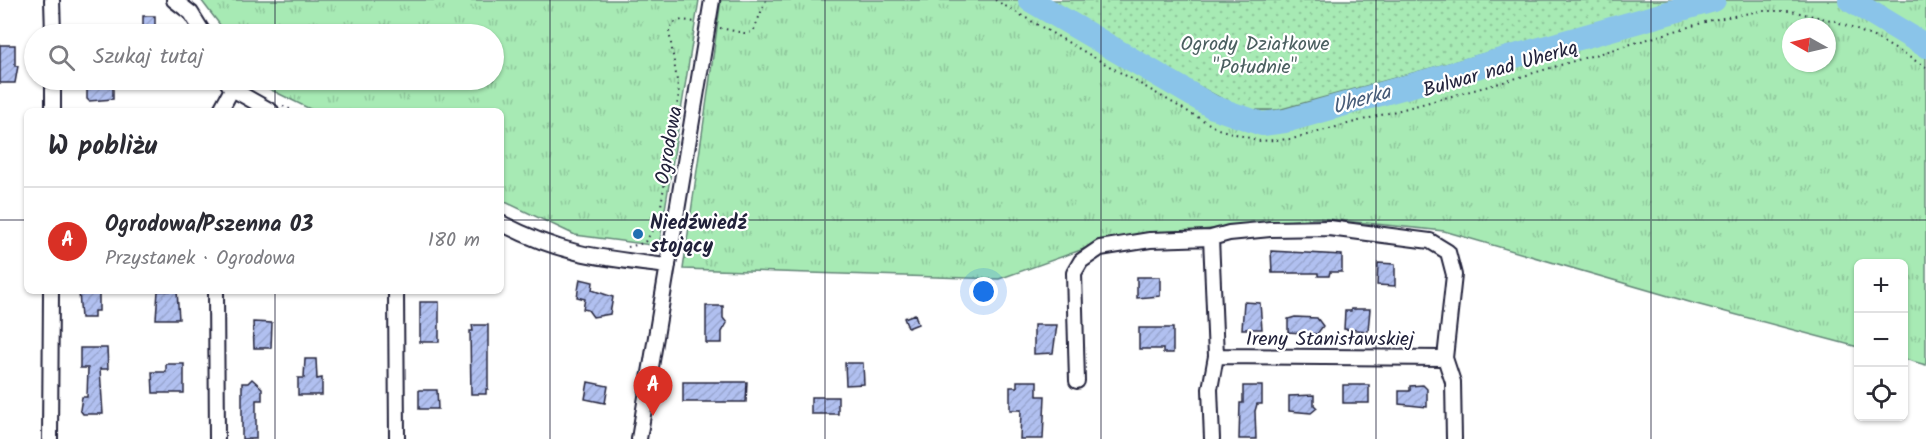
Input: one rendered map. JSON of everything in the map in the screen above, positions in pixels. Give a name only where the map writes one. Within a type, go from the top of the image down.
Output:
[{"type":"street","points":[[52,0],[53,24]]},
{"type":"street","points":[[174,0],[191,13],[198,24]]},
{"type":"street","name":"Ogrodowa","points":[[639,439],[712,0]]},
{"type":"street","points":[[53,90],[53,108]]},
{"type":"street","points":[[221,108],[227,90]]},
{"type":"street","points":[[238,90],[266,108]]},
{"type":"street","points":[[504,224],[543,243],[571,252],[668,266]]},
{"type":"street","points":[[1077,381],[1074,273],[1081,261],[1100,248],[1150,240],[1211,238],[1229,233],[1270,229],[1329,228],[1430,241],[1448,252],[1454,275],[1445,358],[1453,382],[1454,439]]},
{"type":"street","points":[[1211,238],[1216,356],[1210,389],[1212,439]]},
{"type":"street","points":[[50,439],[51,294]]},
{"type":"street","points":[[216,294],[217,439]]},
{"type":"street","points":[[396,294],[397,439]]},
{"type":"street","name":"Ireny Stanisławskiej","points":[[1216,356],[1445,358]]},
{"type":"path","points":[[717,28],[744,33],[753,32],[766,0]]},
{"type":"path","name":"Bulwar nad Uherką","points":[[995,0],[1218,129],[1260,141],[1292,139],[1500,83],[1712,20],[1760,10],[1791,11],[1836,21],[1876,38],[1926,67]]},
{"type":"path","points":[[619,247],[644,243],[658,224],[680,93],[669,32],[673,23],[682,20],[699,23]]},
{"type":"green space","points":[[201,0],[699,0],[659,246],[575,235],[504,201],[504,108],[308,108],[271,90],[504,90],[504,24],[219,24]]},
{"type":"green space","points":[[721,0],[1038,0],[1244,110],[1278,110],[1679,0],[1844,0],[1926,49],[1926,365],[1908,360],[1908,259],[1854,259],[1854,346],[1696,304],[1444,231],[1317,218],[1112,239],[999,279],[683,269]]},
{"type":"green space","name":"Ogrody Działkowe \"Południe\"","points":[[1038,0],[1679,0],[1278,110],[1243,110]]},
{"type":"green space","points":[[1848,0],[1926,0],[1926,46]]},
{"type":"building","points":[[143,16],[155,16],[155,24],[143,24]]},
{"type":"building","points":[[0,45],[15,45],[15,66],[18,66],[15,83],[0,83]]},
{"type":"building","points":[[87,90],[113,90],[113,99],[89,101]]},
{"type":"building","points":[[1271,251],[1342,255],[1342,272],[1330,272],[1329,276],[1318,276],[1318,273],[1272,273]]},
{"type":"building","points":[[1378,263],[1395,264],[1395,286],[1377,285]]},
{"type":"building","points":[[1137,277],[1160,277],[1160,296],[1137,298]]},
{"type":"building","points":[[580,279],[593,282],[592,290],[613,297],[610,314],[593,317],[588,310],[583,309],[585,299],[577,297]]},
{"type":"building","points":[[79,294],[99,294],[99,311],[94,311],[94,318],[81,318]]},
{"type":"building","points":[[158,294],[177,294],[179,319],[156,319]]},
{"type":"building","points":[[420,302],[439,302],[439,342],[420,342]]},
{"type":"building","points":[[1244,302],[1260,303],[1262,329],[1242,329]]},
{"type":"building","points":[[706,306],[723,306],[723,318],[727,323],[722,332],[722,343],[706,343]]},
{"type":"building","points":[[1351,309],[1370,309],[1368,331],[1344,329],[1345,311],[1351,311]]},
{"type":"building","points":[[915,314],[918,324],[908,328],[904,318]]},
{"type":"building","points":[[1317,318],[1323,326],[1317,334],[1288,332],[1288,319]]},
{"type":"building","points":[[253,322],[272,323],[271,348],[254,348]]},
{"type":"building","points":[[472,325],[488,325],[488,389],[486,389],[486,394],[471,394],[470,331],[473,331]]},
{"type":"building","points":[[1034,325],[1057,325],[1053,353],[1034,354]]},
{"type":"building","points":[[1139,328],[1173,328],[1173,353],[1163,353],[1163,349],[1139,349]]},
{"type":"building","points":[[80,348],[107,348],[108,369],[100,369],[103,414],[83,414],[80,410],[82,397],[87,397],[88,368],[80,368]]},
{"type":"building","points":[[305,359],[316,359],[317,379],[322,378],[322,395],[298,395],[298,378],[304,378]]},
{"type":"building","points":[[845,363],[863,363],[864,384],[846,385]]},
{"type":"building","points":[[166,364],[184,364],[184,393],[153,393],[152,372],[166,372]]},
{"type":"building","points":[[252,379],[262,388],[262,400],[256,400],[256,439],[242,439],[242,383],[248,383]]},
{"type":"building","points":[[1017,381],[1037,381],[1037,396],[1045,396],[1043,439],[1020,439],[1021,410],[1010,410],[1010,387],[1017,387]]},
{"type":"building","points":[[588,382],[608,386],[605,403],[585,399]]},
{"type":"building","points":[[683,382],[747,382],[746,402],[683,402]]},
{"type":"building","points":[[1343,385],[1369,385],[1369,403],[1343,403]]},
{"type":"building","points":[[1423,385],[1427,389],[1427,407],[1399,404],[1399,391],[1410,391],[1410,386]]},
{"type":"building","points":[[1243,386],[1262,386],[1262,404],[1257,404],[1255,411],[1256,439],[1239,439]]},
{"type":"building","points":[[419,390],[437,390],[438,409],[419,409]]},
{"type":"building","points":[[1314,395],[1314,405],[1317,408],[1311,413],[1289,411],[1289,396]]},
{"type":"building","points":[[811,397],[838,397],[838,414],[811,414]]},
{"type":"waterway","name":"Uherka","points":[[1030,0],[1213,107],[1262,124],[1285,121],[1714,0]]},
{"type":"waterway","name":"Uherka","points":[[1850,0],[1926,46]]},
{"type":"place","name":"Niedźwiedź stojący","points":[[638,234]]},
{"type":"place","name":"Ogrodowa/Pszenna 03","points":[[653,416]]}]
